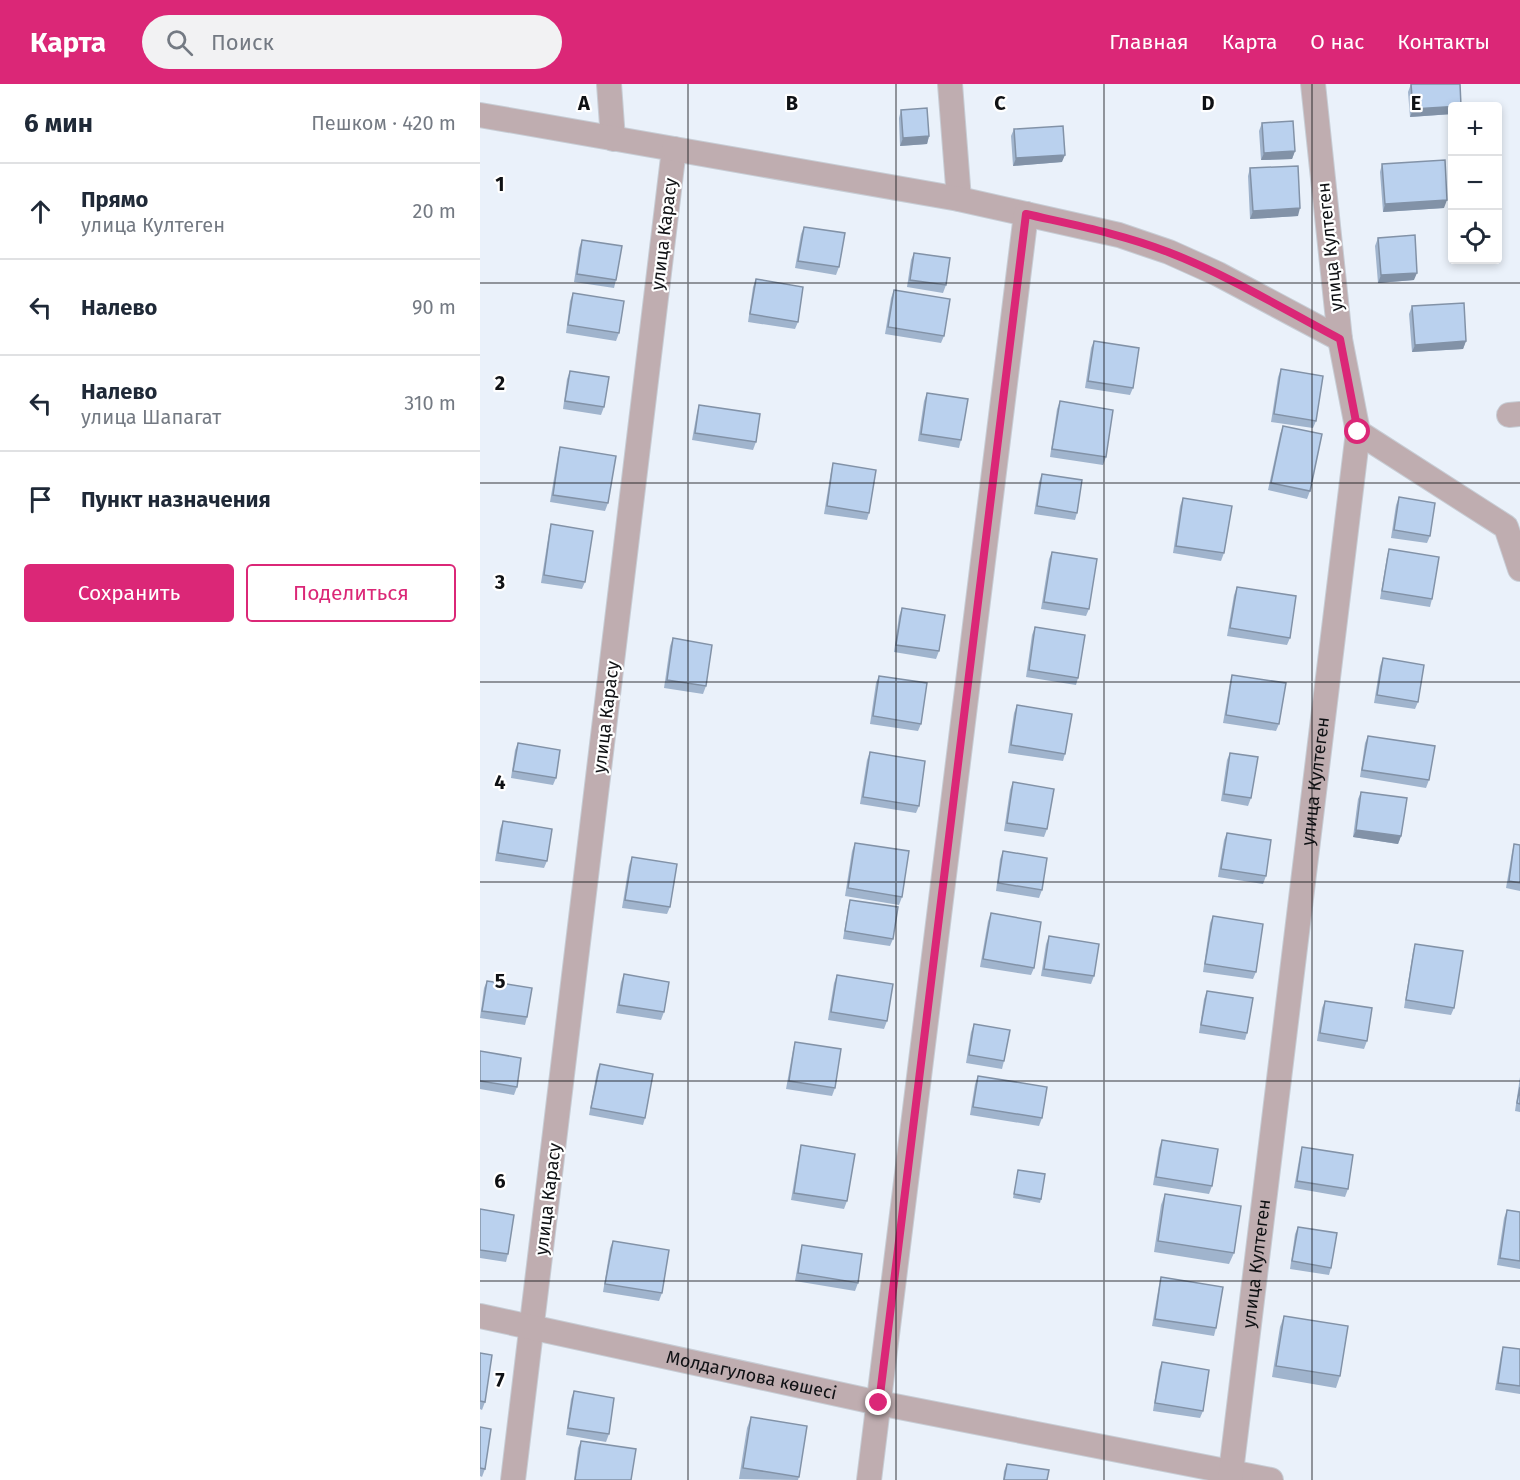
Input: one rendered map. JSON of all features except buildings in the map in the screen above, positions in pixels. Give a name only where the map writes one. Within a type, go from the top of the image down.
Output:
[{"type":"street","points":[[609,84],[613,139]]},
{"type":"street","points":[[950,84],[959,199]]},
{"type":"street","name":"улица Култеген","points":[[1231,1476],[1358,432],[1340,339],[1313,84]]},
{"type":"street","points":[[480,115],[959,199],[1119,235],[1169,252],[1218,274],[1340,339]]},
{"type":"street","name":"улица Карасу","points":[[513,1480],[675,149]]},
{"type":"street","points":[[869,1480],[1026,214]]},
{"type":"street","points":[[1358,432],[1506,527],[1520,569]]},
{"type":"street","name":"Молдагулова көшесі","points":[[480,1316],[879,1403],[1231,1476],[1271,1480]]},
{"type":"route","points":[[879,1403],[1026,214],[1119,235],[1169,252],[1218,274],[1340,339],[1358,432]]}]
